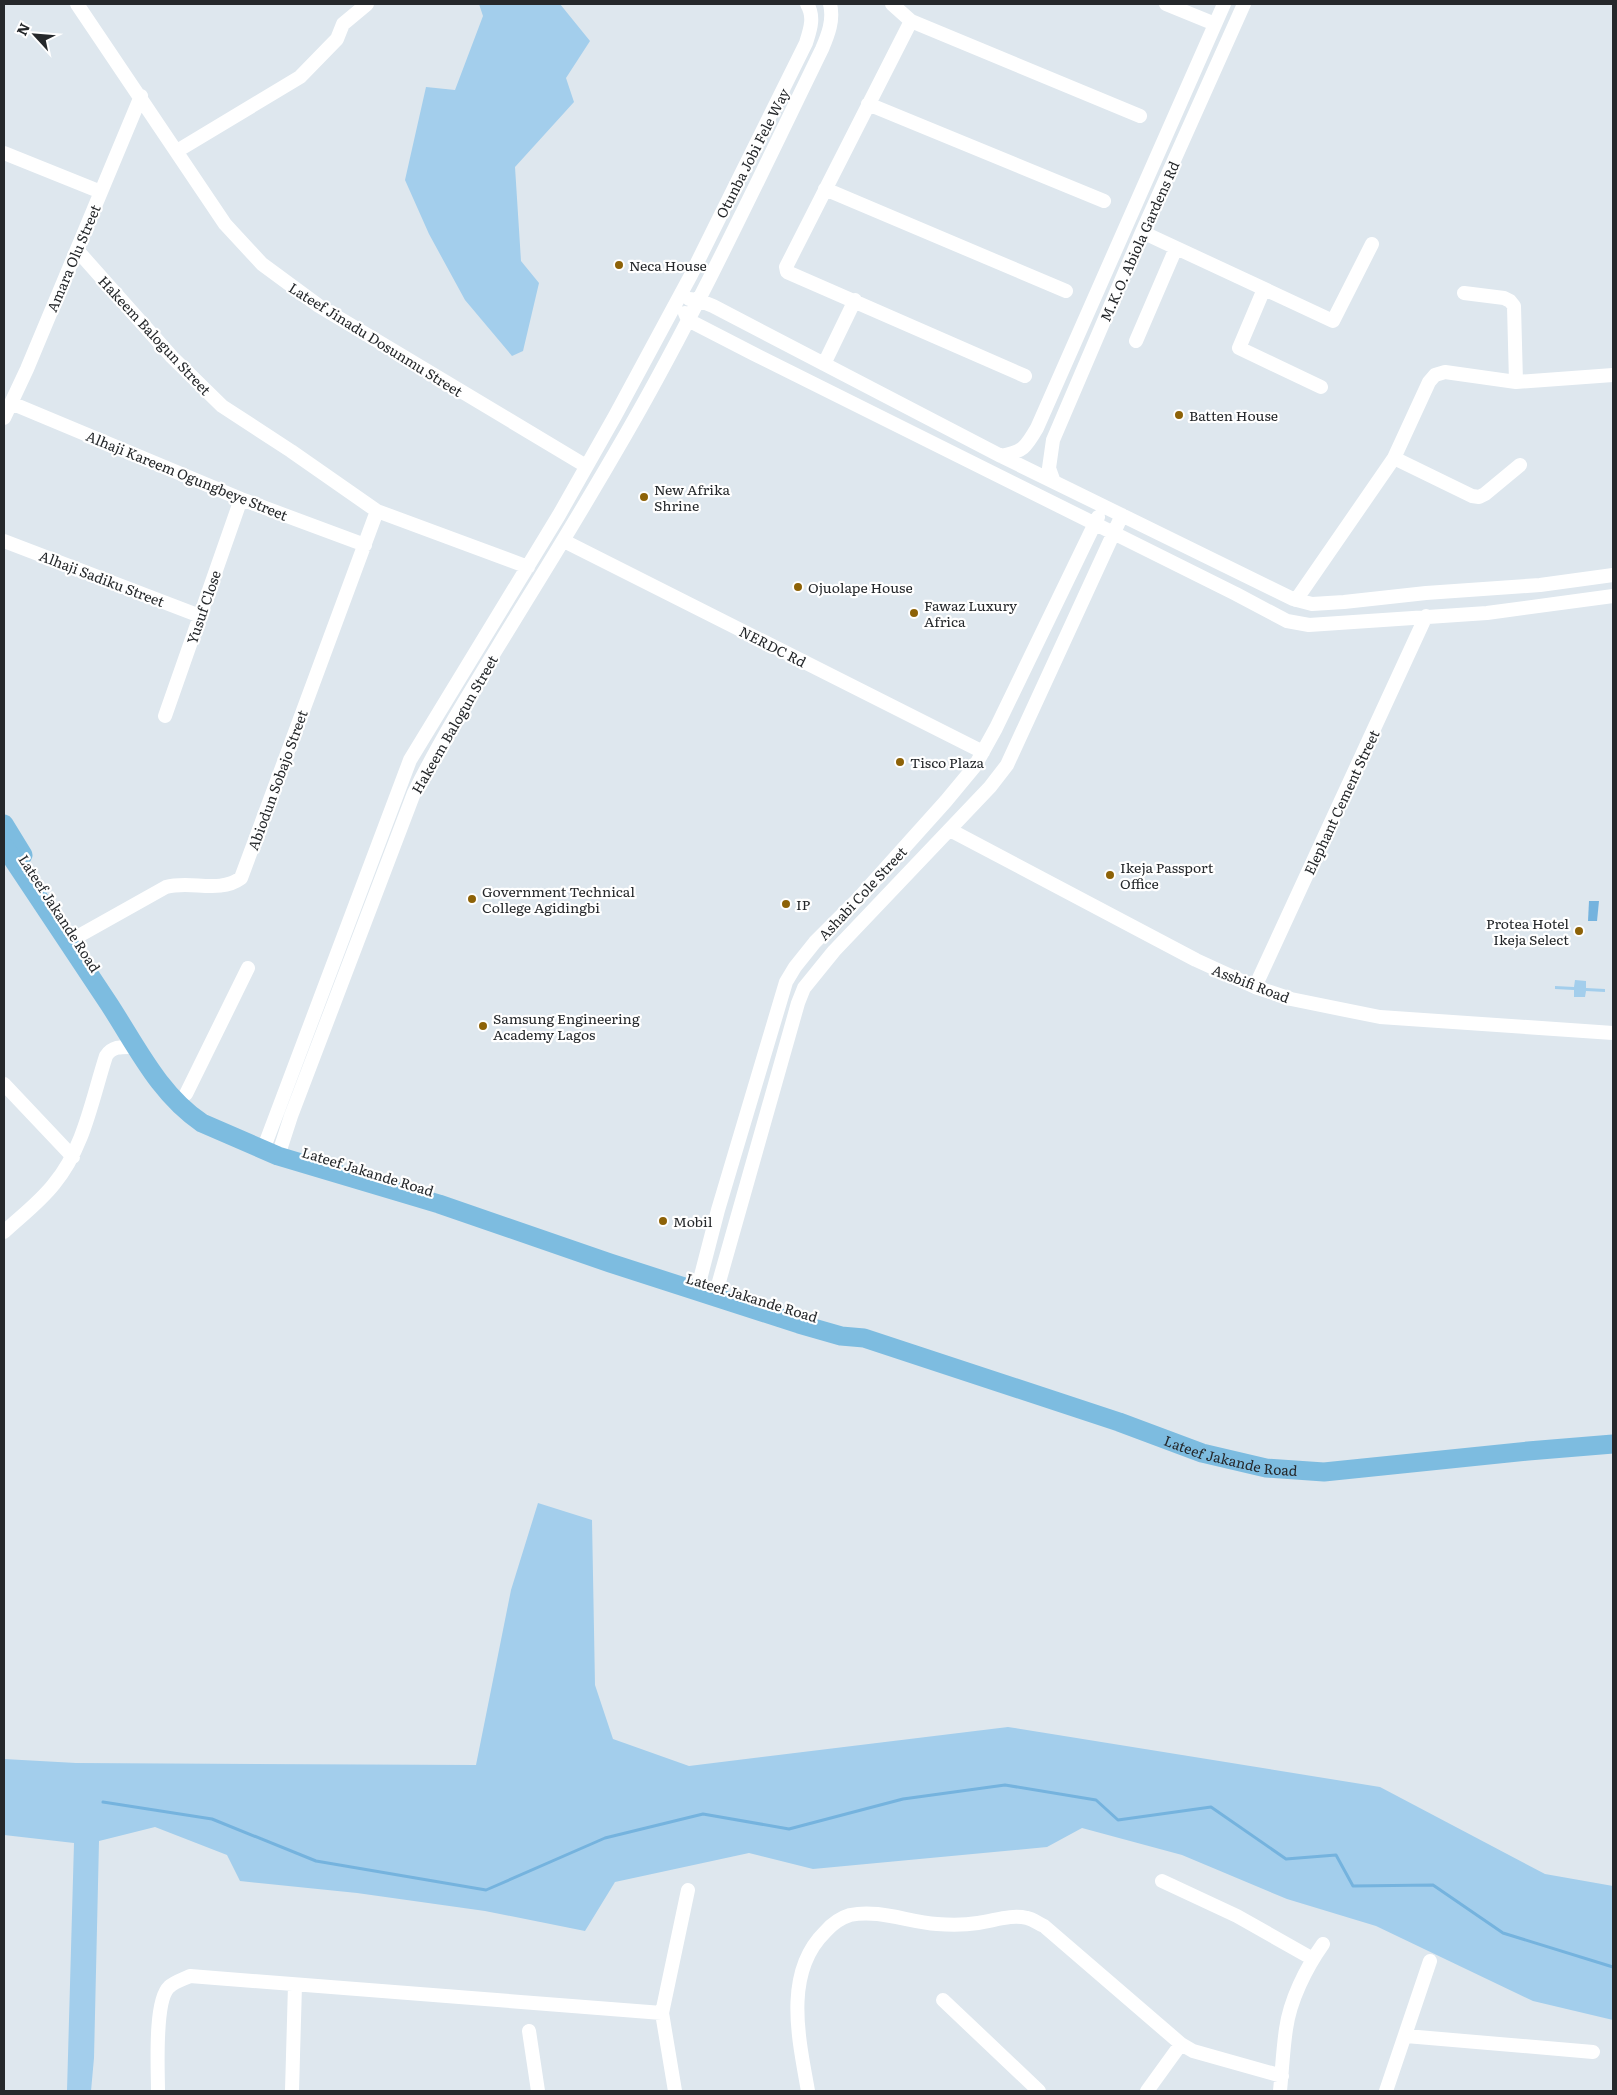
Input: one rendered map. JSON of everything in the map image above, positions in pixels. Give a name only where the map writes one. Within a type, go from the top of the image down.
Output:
[{"type":"main road","name":"Lateef Jakande Road","points":[[4,824],[75,938],[150,1049],[178,1086],[208,1111],[272,1148]]},
{"type":"main road","name":"Lateef Jakande Road","points":[[4,846],[152,1072],[169,1095],[202,1123],[610,1263],[707,1288],[841,1336],[864,1338],[1120,1422],[1202,1452],[1266,1468],[1324,1472],[1613,1444]]},
{"type":"street","name":"Lateef Jinadu Dosunmu Street","points":[[77,4],[141,96],[225,224],[262,264],[319,306],[586,466]]},
{"type":"street","points":[[177,151],[300,77],[337,38],[343,24],[368,4]]},
{"type":"street","name":"Otunba Jobi Fele Way","points":[[678,299],[806,44],[812,26],[811,10],[807,4]]},
{"type":"street","name":"Otunba Jobi Fele Way","points":[[688,320],[822,49],[830,31],[832,11],[830,4]]},
{"type":"street","points":[[892,4],[911,21],[1140,116]]},
{"type":"street","points":[[1166,4],[1215,24]]},
{"type":"street","name":"M.K.O. Abiola Gardens Rd","points":[[1001,456],[1014,454],[1025,448],[1038,428],[1224,4]]},
{"type":"street","name":"M.K.O. Abiola Gardens Rd","points":[[1054,482],[1049,468],[1053,440],[1142,232],[1244,4]]},
{"type":"street","points":[[911,21],[786,267],[787,272],[855,300],[1025,376]]},
{"type":"street","name":"Amara Olu Street","points":[[4,418],[141,96]]},
{"type":"street","points":[[868,104],[1104,201]]},
{"type":"street","points":[[1176,113],[1193,120]]},
{"type":"street","points":[[4,152],[101,192]]},
{"type":"street","points":[[825,189],[1066,291]]},
{"type":"street","points":[[1142,232],[1334,321],[1372,244]]},
{"type":"street","points":[[1136,341],[1176,248]]},
{"type":"street","name":"Hakeem Balogun Street","points":[[77,250],[172,357],[222,406],[377,511],[528,567]]},
{"type":"street","points":[[1264,289],[1239,348],[1321,387]]},
{"type":"street","points":[[1464,293],[1504,298],[1514,306],[1516,382]]},
{"type":"street","points":[[1613,575],[1540,585],[1426,592],[1344,602],[1312,604],[1296,600],[1001,456],[698,300],[678,299],[688,320],[1287,621],[1309,626],[1487,613],[1613,596]]},
{"type":"street","name":"Hakeem Balogun Street","points":[[272,1148],[324,987],[410,760],[528,567],[678,299]]},
{"type":"street","points":[[824,364],[855,300]]},
{"type":"street","name":"Hakeem Balogun Street","points":[[272,1148],[339,993],[414,793],[426,768],[492,656],[564,541],[628,431],[688,320]]},
{"type":"street","points":[[754,354],[764,333]]},
{"type":"street","points":[[1296,600],[1306,582],[1394,458],[1429,382],[1435,375],[1445,372],[1516,382],[1613,375]]},
{"type":"street","name":"Alhaji Kareem Ogungbeye Street","points":[[11,403],[241,499],[365,545]]},
{"type":"street","points":[[1394,458],[1472,496],[1479,497],[1520,465]]},
{"type":"street","name":"Yusuf Close","points":[[165,716],[241,499]]},
{"type":"street","name":"Ashabi Cole Street","points":[[707,1288],[716,1220],[786,982],[795,967],[816,942],[858,899],[975,766],[1104,506]]},
{"type":"street","name":"Abiodun Sobajo Street","points":[[75,938],[166,887],[179,884],[221,887],[233,884],[241,878],[377,511]]},
{"type":"street","name":"Ashabi Cole Street","points":[[707,1288],[734,1226],[804,988],[834,951],[990,787],[1007,764],[1122,515]]},
{"type":"street","name":"Alhaji Sadiku Street","points":[[4,541],[200,616]]},
{"type":"street","name":"NERDC Rd","points":[[564,541],[983,752]]},
{"type":"street","points":[[1065,587],[1084,597]]},
{"type":"street","name":"Elephant Cement Street","points":[[1256,987],[1426,616]]},
{"type":"street","points":[[478,646],[492,656]]},
{"type":"street","name":"Assbifi Road","points":[[950,830],[1196,960],[1256,987],[1291,999],[1380,1017],[1613,1033]]},
{"type":"street","points":[[186,1094],[248,968]]},
{"type":"street","points":[[324,987],[339,993]]},
{"type":"street","points":[[4,1232],[54,1185],[73,1157],[106,1056],[115,1048],[136,1047]]},
{"type":"street","points":[[4,1084],[73,1157]]},
{"type":"street","points":[[716,1220],[734,1226]]},
{"type":"street","points":[[1162,1881],[1237,1916],[1313,1959]]},
{"type":"street","points":[[675,2091],[662,2013],[688,1890]]},
{"type":"street","points":[[808,2091],[797,2032],[798,1988],[807,1957],[819,1937],[833,1924],[849,1916],[874,1914],[937,1924],[978,1923],[1007,1917],[1028,1918],[1044,1926],[1181,2044],[1193,2051],[1282,2076]]},
{"type":"street","points":[[1280,2091],[1286,2028],[1292,2005],[1313,1959],[1323,1944]]},
{"type":"street","points":[[1386,2091],[1430,1961]]},
{"type":"street","points":[[158,2091],[159,2011],[162,1997],[170,1986],[190,1976],[662,2013]]},
{"type":"street","points":[[292,2091],[295,1984]]},
{"type":"street","points":[[943,2000],[1039,2091]]},
{"type":"street","points":[[529,2031],[538,2091]]},
{"type":"street","points":[[1406,2036],[1593,2052]]},
{"type":"street","points":[[1147,2091],[1181,2044]]},
{"type":"shaded area","points":[[479,4],[560,4],[590,41],[566,78],[574,102],[515,167],[521,261],[539,283],[523,351],[512,356],[465,300],[429,234],[405,180],[426,87],[455,90],[483,16]]},
{"type":"shaded area","points":[[1589,901],[1599,901],[1597,921],[1588,921]]},
{"type":"shaded area","points":[[1575,980],[1586,981],[1586,988],[1605,989],[1605,992],[1586,991],[1585,997],[1574,997],[1574,990],[1555,989],[1555,986],[1574,987]]},
{"type":"shaded area","points":[[538,1503],[592,1520],[595,1685],[613,1739],[689,1766],[1008,1727],[1380,1787],[1545,1874],[1613,1886],[1613,2020],[1533,2001],[1376,1926],[1287,1899],[1182,1855],[1082,1828],[1047,1847],[813,1869],[749,1853],[615,1882],[585,1931],[485,1911],[357,1893],[240,1881],[227,1855],[155,1827],[99,1841],[94,2058],[91,2091],[67,2091],[74,1843],[4,1835],[4,1759],[76,1763],[476,1765],[511,1590]]},
{"type":"waterway","points":[[103,1802],[212,1819],[316,1861],[486,1890],[605,1838],[703,1814],[789,1829],[903,1799],[1005,1785],[1096,1800],[1118,1820],[1211,1807],[1286,1859],[1336,1855],[1353,1886],[1433,1885],[1503,1933],[1613,1967]]},
{"type":"place","name":"Neca House","points":[[619,265]]},
{"type":"place","name":"Batten House","points":[[1179,415]]},
{"type":"place","name":"New Afrika Shrine","points":[[644,497]]},
{"type":"place","name":"Ojuolape House","points":[[798,587]]},
{"type":"place","name":"Fawaz Luxury Africa","points":[[914,613]]},
{"type":"place","name":"Tisco Plaza","points":[[900,762]]},
{"type":"place","name":"Ikeja Passport Office","points":[[1110,875]]},
{"type":"place","name":"Government Technical College Agidingbi","points":[[472,899]]},
{"type":"place","name":"IP","points":[[786,904]]},
{"type":"place","name":"Protea Hotel Ikeja Select","points":[[1579,931]]},
{"type":"place","name":"Samsung Engineering Academy Lagos","points":[[483,1026]]},
{"type":"place","name":"Mobil","points":[[663,1221]]}]
